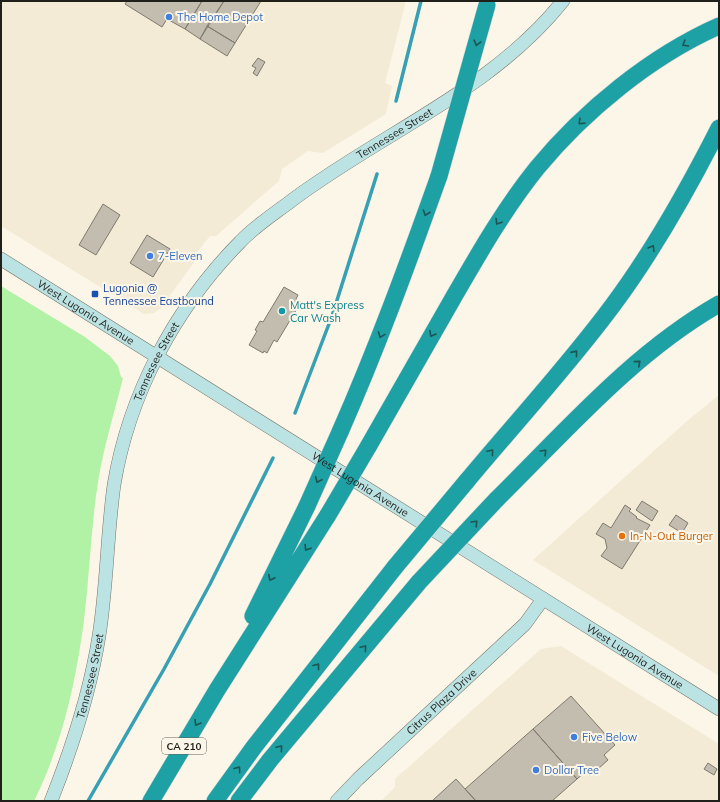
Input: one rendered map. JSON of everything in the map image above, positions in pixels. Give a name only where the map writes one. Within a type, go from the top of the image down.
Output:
[{"type":"highway","points":[[218,690],[307,506],[367,372],[398,292],[439,176],[487,3]]},
{"type":"highway","points":[[218,690],[328,515],[476,257],[505,212],[537,168],[562,140],[594,109],[632,79],[667,55],[719,26]]},
{"type":"highway","points":[[215,801],[254,747],[395,567],[570,359],[613,305],[664,228],[698,170],[719,128]]},
{"type":"highway","points":[[239,801],[270,760],[419,582],[496,500],[608,389],[653,350],[702,314],[719,304]]},
{"type":"highway","name":"CA 210","points":[[151,801],[218,690]]},
{"type":"main road","name":"Tennessee Street","points":[[51,801],[65,766],[88,690],[99,636],[114,488],[119,461],[133,413],[156,355],[174,325],[208,279],[241,241],[252,231],[310,186],[445,103],[483,76],[536,31],[563,1]]},
{"type":"main road","name":"West Lugonia Avenue","points":[[1,259],[719,709]]},
{"type":"main road","name":"Citrus Plaza Drive","points":[[337,801],[358,779],[525,624],[543,599]]},
{"type":"shaded area","points":[[1,1],[406,1],[385,83],[392,86],[386,114],[323,153],[308,151],[282,169],[279,181],[216,236],[210,236],[195,255],[195,261],[161,308],[154,313],[144,314],[1,226]]},
{"type":"shaded area","points":[[719,395],[719,676],[533,560],[687,421]]},
{"type":"shaded area","points":[[561,646],[719,744],[719,801],[381,801],[395,787],[395,779],[541,649]]},
{"type":"green space","points":[[1,286],[85,337],[110,356],[118,366],[121,377],[123,378],[99,476],[94,512],[84,620],[77,667],[60,735],[44,780],[34,801],[1,801]]},
{"type":"building","name":"The Home Depot","points":[[127,1],[202,1],[185,29],[167,19],[162,27],[125,4]]},
{"type":"building","points":[[202,1],[224,1],[200,39],[185,29]]},
{"type":"building","points":[[224,1],[261,1],[235,43],[207,26]]},
{"type":"building","points":[[207,26],[235,43],[227,56],[200,39]]},
{"type":"building","points":[[258,58],[265,62],[257,76],[253,73],[256,68],[252,66]]},
{"type":"building","points":[[103,204],[120,215],[96,255],[79,245]]},
{"type":"building","name":"7-Eleven","points":[[147,235],[170,249],[153,277],[130,263]]},
{"type":"building","name":"Matt's Express Car Wash","points":[[284,287],[298,295],[296,299],[301,302],[277,342],[274,340],[267,353],[264,351],[263,353],[249,345],[257,331],[255,330],[260,321],[263,322]]},
{"type":"building","name":"In-N-Out Burger","points":[[642,501],[658,511],[652,521],[636,510]]},
{"type":"building","name":"In-N-Out Burger","points":[[625,505],[631,509],[629,511],[637,517],[636,518],[650,525],[622,569],[601,556],[607,548],[605,539],[596,534],[603,523],[611,528]]},
{"type":"building","name":"In-N-Out Burger","points":[[676,515],[688,523],[682,533],[669,525]]},
{"type":"building","name":"Five Below","points":[[571,696],[615,745],[604,755],[608,760],[590,776],[586,771],[577,779],[533,729]]},
{"type":"building","points":[[533,729],[577,779],[552,801],[476,801],[465,789]]},
{"type":"building","points":[[708,763],[717,769],[714,775],[704,769]]},
{"type":"building","points":[[456,779],[476,801],[432,801]]},
{"type":"waterway","points":[[396,101],[421,1]]},
{"type":"waterway","points":[[295,413],[332,316],[377,174]]},
{"type":"waterway","points":[[88,801],[164,669],[210,584],[273,458]]},
{"type":"place","name":"The Home Depot","points":[[169,17]]},
{"type":"place","name":"7-Eleven","points":[[150,256]]},
{"type":"place","name":"Lugonia @ Tennessee Eastbound","points":[[95,294]]},
{"type":"place","name":"Matt's Express Car Wash","points":[[282,311]]},
{"type":"place","name":"In-N-Out Burger","points":[[622,536]]},
{"type":"place","name":"Five Below","points":[[574,737]]},
{"type":"place","name":"Dollar Tree","points":[[536,770]]}]
